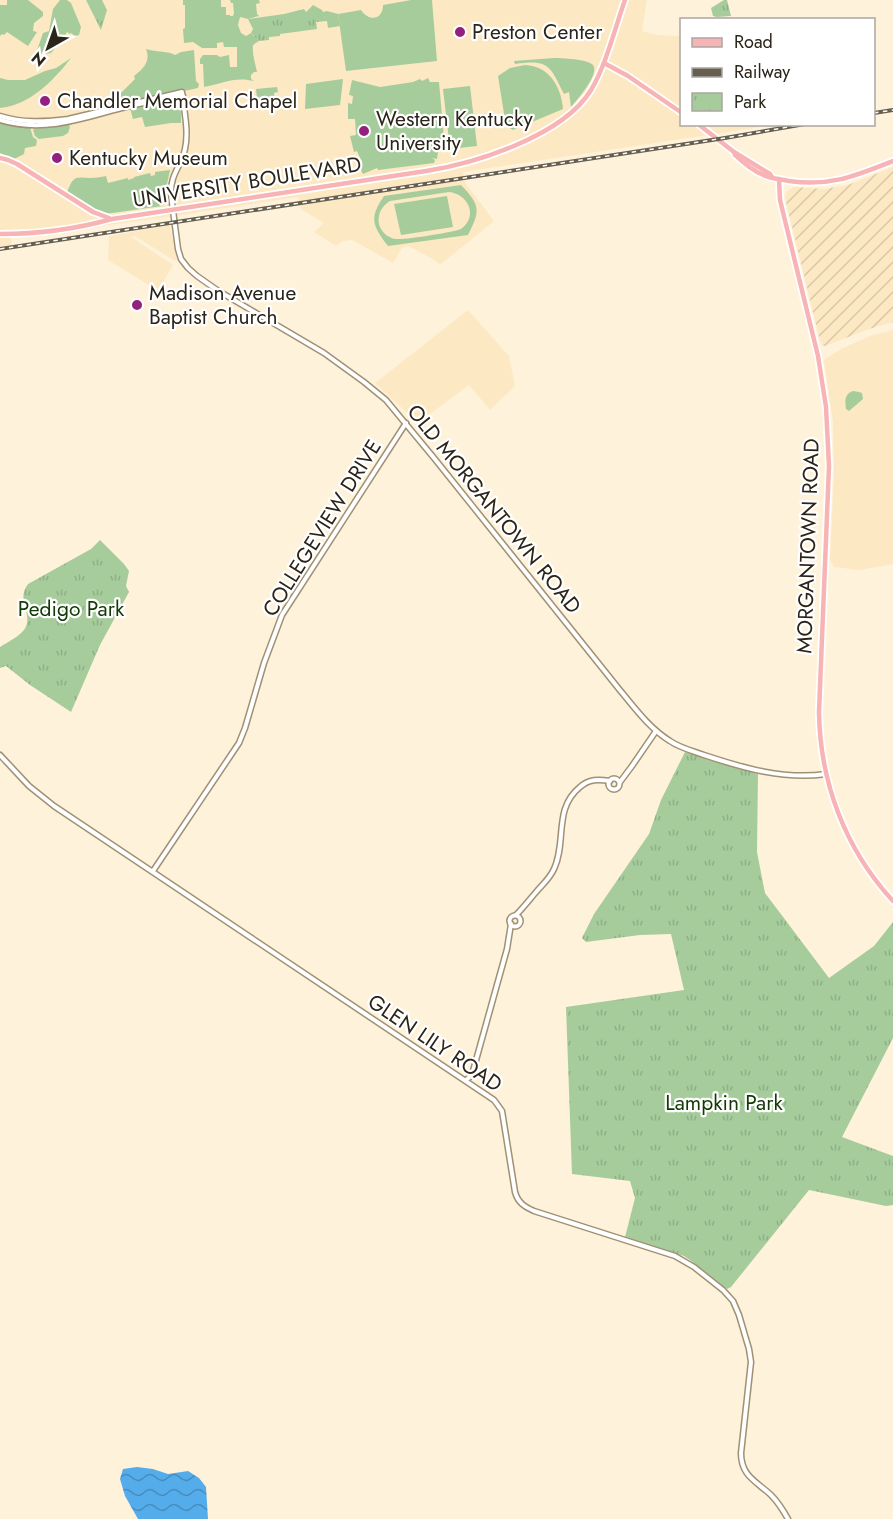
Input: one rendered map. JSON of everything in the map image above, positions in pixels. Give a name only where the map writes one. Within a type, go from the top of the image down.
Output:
[{"type":"main road","name":"UNIVERSITY BOULEVARD","points":[[0,234],[90,225],[112,219],[456,166],[482,158],[528,139],[568,116],[579,106],[590,93],[604,63],[625,0]]},
{"type":"main road","points":[[604,63],[680,112]]},
{"type":"main road","points":[[701,126],[734,152],[778,179],[810,183],[832,182],[850,178],[893,161]]},
{"type":"main road","points":[[0,158],[17,164],[98,214],[112,219]]},
{"type":"main road","name":"MORGANTOWN ROAD","points":[[778,179],[780,200],[819,364],[828,424],[829,475],[819,712],[820,742],[836,808],[853,846],[870,873],[893,901]]},
{"type":"street","name":"OLD MORGANTOWN ROAD","points":[[0,118],[24,122],[51,121],[183,94],[186,124],[185,147],[172,181],[172,210],[179,252],[183,262],[194,274],[327,355],[379,394],[406,423],[582,644],[656,731],[678,746],[734,765],[806,777],[826,774]]},
{"type":"street","name":"COLLEGEVIEW DRIVE","points":[[153,872],[239,743],[282,615],[406,423]]},
{"type":"street","points":[[618,781],[626,774],[656,731]]},
{"type":"street","name":"GLEN LILY ROAD","points":[[0,755],[40,795],[494,1100],[502,1111],[515,1192],[523,1205],[534,1211],[678,1257],[723,1290],[733,1301],[740,1315],[751,1358],[741,1453],[742,1467],[778,1503],[788,1519]]},
{"type":"street","points":[[513,925],[519,924],[518,917],[522,910],[551,875],[556,865],[563,813],[568,800],[587,782],[610,781],[613,778],[618,781]]},
{"type":"street","points":[[601,780],[612,789],[619,786],[618,781]]},
{"type":"street","points":[[609,786],[610,781]]},
{"type":"street","points":[[466,1080],[473,1071],[502,969],[513,925],[510,918],[518,917]]},
{"type":"shaded area","name":"Western Kentucky University","points":[[0,0],[647,0],[642,31],[657,35],[680,35],[680,126],[767,126],[463,172],[466,184],[494,221],[440,265],[408,246],[402,248],[393,263],[352,240],[343,241],[336,246],[314,232],[324,223],[301,209],[298,197],[11,238],[12,245],[0,247]]},
{"type":"shaded area","points":[[893,167],[893,322],[823,346],[785,196],[787,191],[794,187],[824,189],[848,185]]},
{"type":"shaded area","points":[[170,225],[177,259],[175,261],[135,236],[131,237],[173,265],[159,289],[157,290],[108,260],[109,236]]},
{"type":"shaded area","points":[[468,310],[509,356],[515,386],[490,410],[469,385],[418,423],[375,383]]},
{"type":"shaded area","points":[[893,330],[893,564],[860,570],[834,567],[830,560],[834,474],[833,422],[824,361],[843,348],[870,336]]},
{"type":"green space","points":[[7,0],[28,0],[43,12],[43,16],[34,23],[33,31],[37,32],[28,46],[7,32],[0,36],[0,5],[7,5]]},
{"type":"green space","points":[[60,0],[67,0],[71,3],[81,27],[79,35],[75,36],[67,32],[51,53],[35,56],[43,33],[49,31],[53,9]]},
{"type":"green space","points":[[86,0],[102,0],[107,10],[101,30]]},
{"type":"green space","points":[[183,0],[221,0],[221,7],[226,7],[226,15],[233,16],[233,3],[230,0],[259,0],[260,3],[256,4],[259,16],[248,19],[240,17],[238,25],[241,33],[246,36],[251,33],[259,41],[253,45],[257,72],[251,75],[254,81],[234,80],[204,87],[203,64],[200,64],[203,55],[220,57],[229,55],[230,67],[237,67],[237,47],[224,47],[223,42],[217,43],[217,48],[202,48],[193,42],[184,43],[185,5],[183,5]]},
{"type":"green space","points":[[411,0],[432,0],[437,61],[346,71],[338,14],[361,10],[371,18],[375,18],[381,14],[383,5]]},
{"type":"green space","points":[[727,0],[731,16],[713,16],[711,8]]},
{"type":"green space","points":[[313,5],[323,12],[338,14],[340,26],[328,28],[327,21],[316,22],[317,29],[280,34],[280,36],[269,37],[269,40],[259,41],[251,33],[253,29],[248,19],[304,9],[306,12]]},
{"type":"green space","points":[[146,49],[175,55],[194,50],[198,88],[118,105],[117,97],[145,65],[148,58]]},
{"type":"green space","points":[[71,58],[49,83],[31,97],[0,108],[0,78],[25,80],[56,68]]},
{"type":"green space","points":[[554,58],[581,60],[593,65],[591,80],[571,107],[569,92],[564,94],[547,67],[535,63],[515,64],[514,61]]},
{"type":"green space","points":[[525,65],[547,73],[560,93],[563,109],[513,130],[506,126],[498,76],[510,68]]},
{"type":"green space","points":[[428,78],[430,82],[439,82],[444,138],[440,139],[437,159],[432,158],[435,160],[434,163],[378,170],[377,168],[363,174],[356,160],[360,158],[357,151],[354,152],[350,136],[356,135],[355,119],[348,119],[348,103],[352,104],[353,96],[349,95],[352,80],[380,87],[420,79],[422,81]]},
{"type":"green space","points":[[343,79],[340,105],[305,109],[306,84]]},
{"type":"green space","points":[[470,86],[477,146],[450,149],[443,89]]},
{"type":"green space","points":[[277,87],[278,92],[274,93],[275,106],[258,108],[256,89]]},
{"type":"green space","points":[[175,99],[180,107],[181,123],[145,127],[142,117],[133,119],[130,108]]},
{"type":"green space","points":[[0,121],[30,127],[33,137],[37,140],[36,146],[25,148],[24,154],[14,159],[0,153]]},
{"type":"green space","points":[[69,125],[68,133],[63,136],[39,139],[33,130],[35,128]]},
{"type":"green space","points":[[170,170],[167,200],[162,206],[105,214],[67,192],[73,180],[78,178],[106,176],[108,183],[150,173],[151,176],[155,175],[155,172]]},
{"type":"green space","points":[[461,185],[475,203],[477,213],[468,235],[388,246],[374,221],[376,210],[384,196]],"holes":[[[449,192],[466,201],[470,212],[466,224],[461,229],[396,239],[385,234],[380,227],[379,214],[390,201]]]},
{"type":"green space","points":[[447,196],[453,227],[401,235],[394,204]]},
{"type":"green space","points":[[853,391],[862,393],[863,399],[849,411],[846,409],[846,398]]},
{"type":"green space","name":"Pedigo Park","points":[[100,540],[129,571],[126,586],[129,592],[100,645],[71,712],[6,666],[0,668],[0,647],[19,635],[27,624],[23,596],[28,584],[91,549]]},
{"type":"green space","name":"Lampkin Park","points":[[685,752],[758,774],[757,852],[765,893],[829,978],[874,946],[893,922],[893,1038],[842,1137],[893,1156],[893,1205],[886,1206],[809,1190],[731,1287],[727,1289],[684,1256],[625,1237],[635,1198],[630,1181],[572,1174],[566,1007],[684,990],[671,934],[640,935],[586,942],[582,938],[594,914],[649,834],[661,800]]},
{"type":"water","points":[[137,1467],[168,1474],[188,1471],[199,1478],[206,1487],[208,1519],[138,1519],[125,1496],[120,1479],[123,1469]]},
{"type":"railway","points":[[875,113],[893,110]]},
{"type":"railway","points":[[0,249],[794,126]]},
{"type":"place","name":"Preston Center","points":[[460,32]]},
{"type":"place","name":"Chandler Memorial Chapel","points":[[45,101]]},
{"type":"place","name":"Western Kentucky University","points":[[364,131]]},
{"type":"place","name":"Kentucky Museum","points":[[57,158]]},
{"type":"place","name":"Madison Avenue Baptist Church","points":[[137,305]]}]
